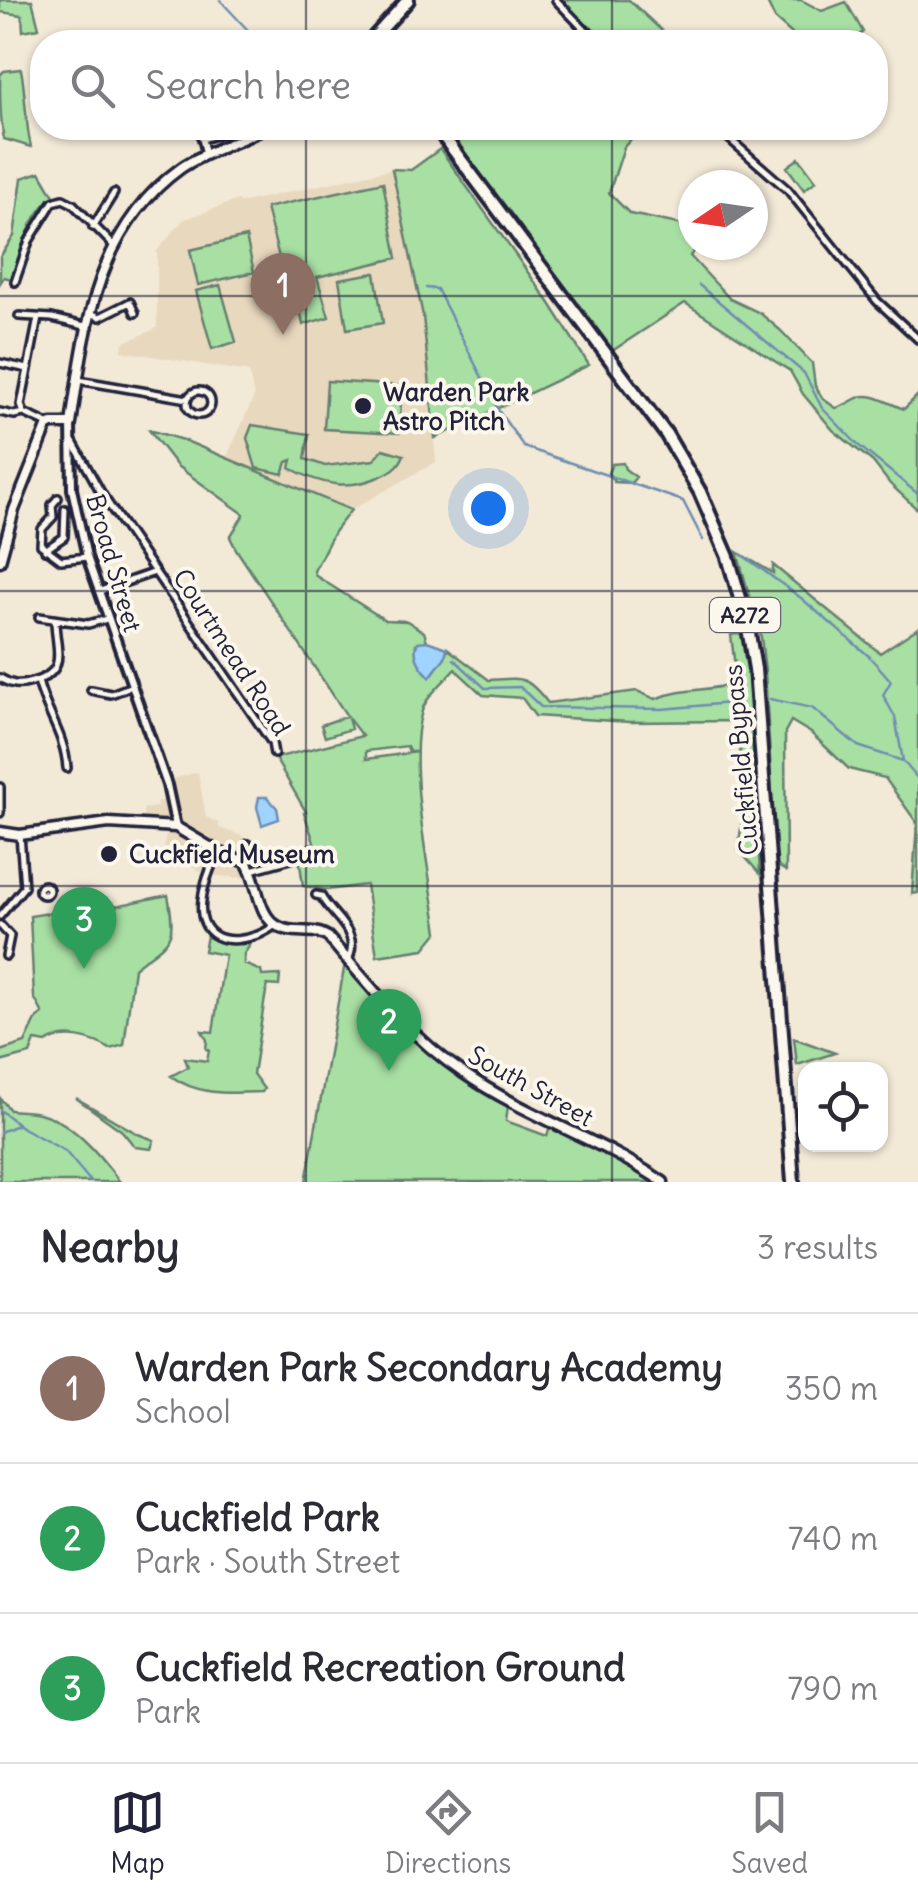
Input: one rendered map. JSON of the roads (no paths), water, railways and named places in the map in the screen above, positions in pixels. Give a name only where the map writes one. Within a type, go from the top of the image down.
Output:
[{"type":"highway","points":[[383,30],[408,0]]},
{"type":"highway","points":[[387,30],[388,25]]},
{"type":"highway","name":"Cuckfield Bypass","points":[[446,140],[666,434],[700,492],[728,557],[747,622],[755,669],[793,1182]]},
{"type":"main road","points":[[113,245],[152,196],[179,170],[238,140]]},
{"type":"main road","name":"Broad Street","points":[[71,424],[93,314],[113,245]]},
{"type":"main road","points":[[0,561],[14,510],[50,425],[71,424]]},
{"type":"main road","points":[[0,832],[20,835],[109,822],[176,827],[249,866],[274,925]]},
{"type":"main road","name":"South Street","points":[[274,925],[324,934],[420,1040],[464,1074],[663,1182]]},
{"type":"street","points":[[556,0],[586,30]]},
{"type":"street","points":[[202,140],[202,156]]},
{"type":"street","points":[[731,140],[788,190],[877,301],[918,339]]},
{"type":"street","points":[[92,227],[114,193]]},
{"type":"street","points":[[15,282],[28,240],[48,208],[63,199],[73,204],[113,245]]},
{"type":"street","points":[[93,314],[100,317],[130,302],[135,313]]},
{"type":"street","points":[[19,316],[52,318],[90,327]]},
{"type":"street","points":[[24,413],[22,405],[38,318]]},
{"type":"street","points":[[0,363],[28,369]]},
{"type":"street","points":[[78,380],[188,399]]},
{"type":"street","points":[[201,391],[208,395],[211,406],[207,412],[196,415],[188,407],[188,399],[201,391]]},
{"type":"street","points":[[0,412],[24,413],[50,425]]},
{"type":"street","name":"Broad Street","points":[[71,424],[72,490],[87,557],[172,798],[176,827]]},
{"type":"street","name":"Courtmead Road","points":[[72,440],[103,496],[272,743],[274,754]]},
{"type":"street","points":[[58,498],[52,505],[53,517],[41,533],[40,545],[66,561],[87,557]]},
{"type":"street","points":[[45,550],[61,542],[65,510]]},
{"type":"street","name":"Courtmead Road","points":[[97,592],[155,572]]},
{"type":"street","points":[[39,616],[88,624],[107,619]]},
{"type":"street","points":[[0,678],[15,685],[38,681],[52,673],[58,662],[55,620]]},
{"type":"street","points":[[38,681],[45,708],[64,741],[66,768]]},
{"type":"street","points":[[91,690],[110,694],[132,686]]},
{"type":"street","points":[[0,788],[0,813]]},
{"type":"street","points":[[0,916],[24,887],[20,835]]},
{"type":"street","points":[[248,844],[249,866],[298,857]]},
{"type":"street","points":[[218,852],[204,897],[202,917],[207,927],[224,938],[241,940],[274,925]]},
{"type":"street","points":[[24,887],[39,890]]},
{"type":"street","points":[[316,895],[348,931],[352,951],[348,960]]},
{"type":"street","points":[[0,925],[10,936],[6,956]]},
{"type":"water","points":[[418,642],[447,648],[430,677],[416,656]]},
{"type":"water","points":[[259,797],[267,797],[277,808],[279,819],[262,825],[257,807]]},
{"type":"waterway","points":[[220,0],[248,30]]},
{"type":"waterway","points":[[699,285],[804,373],[822,408],[858,445],[918,494]]},
{"type":"waterway","points":[[426,288],[437,289],[500,413],[524,447],[683,501],[703,540]]},
{"type":"waterway","points":[[741,554],[801,598],[870,657]]},
{"type":"waterway","points":[[454,659],[485,688],[520,687],[541,707],[662,709],[741,702]]},
{"type":"waterway","points":[[872,659],[891,681],[883,695],[895,717],[903,761],[918,779]]},
{"type":"waterway","points":[[770,699],[812,708],[858,746],[903,761]]},
{"type":"waterway","points":[[0,1110],[65,1151],[91,1182]]},
{"type":"waterway","points":[[0,1132],[17,1125]]},
{"type":"place","name":"Warden Park Secondary Academy","points":[[283,335]]},
{"type":"place","name":"Warden Park Astro Pitch","points":[[363,406]]},
{"type":"place","name":"Cuckfield Museum","points":[[109,854]]},
{"type":"place","name":"Cuckfield Recreation Ground","points":[[84,969]]},
{"type":"place","name":"Cuckfield Park","points":[[389,1071]]}]
